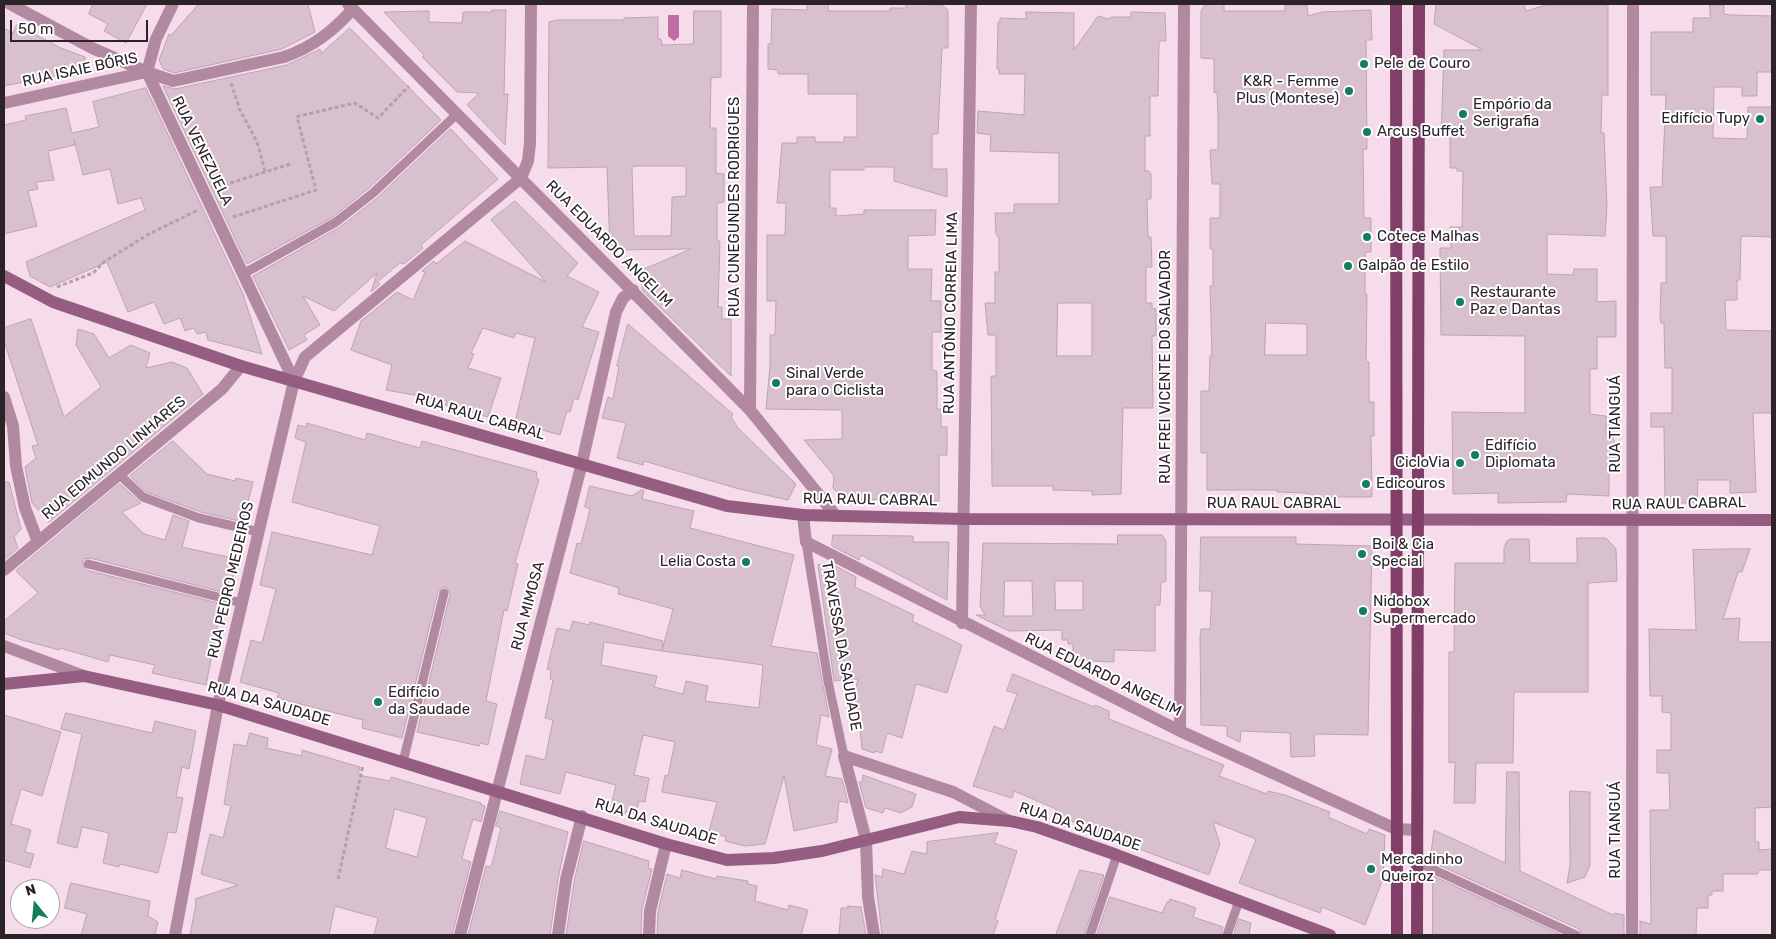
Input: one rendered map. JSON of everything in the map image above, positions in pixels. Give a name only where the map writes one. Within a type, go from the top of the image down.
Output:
[{"type":"main road","points":[[1396,4],[1397,935]]},
{"type":"main road","points":[[1417,935],[1419,4]]},
{"type":"main road","name":"RUA RAUL CABRAL","points":[[4,276],[53,302],[241,366],[727,506],[802,516],[964,519],[1772,520]]},
{"type":"main road","points":[[4,684],[84,676]]},
{"type":"main road","name":"RUA DA SAUDADE","points":[[84,676],[218,705],[496,792],[582,816],[666,844],[727,860],[774,858],[822,851],[959,816],[1010,821],[1037,827],[1118,855],[1330,935]]},
{"type":"street","points":[[10,4],[92,48],[146,72],[156,39],[173,4]]},
{"type":"street","points":[[294,381],[306,357],[521,178],[528,162],[530,143],[531,4]]},
{"type":"street","name":"RUA CUNEGUNDES RODRIGUES","points":[[750,410],[753,4]]},
{"type":"street","name":"RUA ANTÔNIO CORREIA LIMA","points":[[962,623],[971,4]]},
{"type":"street","name":"RUA FREI VICENTE DO SALVADOR","points":[[1180,730],[1184,4]]},
{"type":"street","name":"RUA TIANGUÁ","points":[[1632,935],[1633,4]]},
{"type":"street","name":"RUA ISAIE BÓRIS","points":[[4,103],[146,72],[172,80],[227,70],[301,51],[335,29],[351,6]]},
{"type":"street","name":"RUA EDUARDO ANGELIM","points":[[351,6],[750,410],[836,516]]},
{"type":"street","name":"RUA VENEZUELA","points":[[146,72],[294,381]]},
{"type":"street","name":"RUA MIMOSA","points":[[460,935],[582,464],[616,312],[623,298],[633,290]]},
{"type":"street","name":"RUA EDMUNDO LINHARES","points":[[4,570],[222,389],[241,366]]},
{"type":"street","name":"RUA PEDRO MEDEIROS","points":[[175,935],[218,705],[294,381]]},
{"type":"street","points":[[4,397],[13,426],[16,466],[25,508],[38,542]]},
{"type":"street","points":[[802,516],[806,542]]},
{"type":"street","name":"RUA EDUARDO ANGELIM","points":[[806,542],[962,623],[1180,730],[1396,829],[1417,830]]},
{"type":"street","name":"RUA DA SAUDADE","points":[[4,646],[84,676]]},
{"type":"street","points":[[844,756],[953,792],[1010,821]]},
{"type":"street","name":"TRAVESSA DA SAUDADE","points":[[844,756],[866,840],[868,897],[874,935]]},
{"type":"street","points":[[558,935],[566,880],[582,816]]},
{"type":"street","points":[[649,935],[650,911],[660,862],[666,844]]},
{"type":"lane","points":[[243,274],[336,222],[373,193],[457,114]]},
{"type":"lane","points":[[120,475],[143,497],[199,518],[259,532]]},
{"type":"lane","name":"TRAVESSA DA SAUDADE","points":[[806,542],[828,681],[844,756]]},
{"type":"lane","points":[[88,564],[242,602]]},
{"type":"lane","points":[[403,762],[444,593]]},
{"type":"lane","points":[[1090,935],[1118,855]]},
{"type":"lane","points":[[1417,862],[1576,935]]},
{"type":"lane","points":[[1227,935],[1239,901]]},
{"type":"path","points":[[227,70],[240,110],[257,142],[265,171]]},
{"type":"path","points":[[218,222],[316,190],[297,117],[355,103],[378,118],[418,75]]},
{"type":"path","points":[[38,295],[93,273],[104,262],[207,198],[265,171],[290,164]]},
{"type":"path","points":[[338,879],[366,750]]},
{"type":"shaded area","points":[[668,15],[679,15],[679,37],[674,41],[668,36]]},
{"type":"building","points":[[93,4],[147,4],[126,43],[104,31],[108,24],[89,14]]},
{"type":"building","points":[[199,4],[308,4],[315,32],[282,49],[174,73],[163,69],[159,60],[169,34],[171,35]]},
{"type":"building","points":[[807,4],[828,4],[828,11],[890,11],[890,8],[906,8],[906,4],[942,5],[948,10],[948,48],[942,48],[938,134],[932,134],[932,169],[947,169],[947,197],[894,181],[894,167],[864,167],[864,170],[830,170],[830,208],[836,208],[836,216],[864,214],[864,210],[936,210],[935,235],[908,236],[908,269],[932,269],[931,301],[941,301],[941,332],[932,332],[932,370],[937,371],[937,409],[941,409],[941,427],[947,427],[947,455],[939,455],[939,501],[843,499],[833,488],[834,476],[804,440],[842,439],[842,410],[766,409],[770,366],[770,335],[775,335],[776,301],[767,301],[767,235],[785,235],[786,203],[777,203],[782,143],[797,143],[797,137],[815,137],[815,142],[844,142],[844,137],[857,137],[857,94],[808,94],[808,74],[778,74],[778,70],[768,69],[768,44],[771,44],[772,9],[807,10]]},
{"type":"building","points":[[1224,4],[1224,11],[1285,11],[1285,5],[1307,5],[1308,16],[1322,12],[1371,10],[1372,40],[1366,40],[1367,149],[1363,149],[1364,218],[1371,218],[1371,252],[1365,252],[1365,294],[1367,294],[1366,362],[1369,362],[1369,402],[1374,402],[1374,436],[1371,436],[1372,497],[1308,497],[1308,493],[1277,492],[1277,490],[1207,490],[1207,453],[1201,453],[1201,391],[1209,391],[1210,356],[1212,356],[1210,286],[1213,286],[1213,249],[1210,249],[1210,218],[1220,218],[1220,184],[1212,184],[1210,150],[1218,150],[1217,92],[1214,93],[1214,59],[1201,58],[1201,11],[1204,6]],"holes":[[[1266,323],[1307,324],[1307,355],[1265,355]]]},
{"type":"building","points":[[1524,4],[1526,11],[1546,5],[1608,5],[1608,95],[1602,95],[1601,133],[1604,133],[1607,206],[1605,236],[1547,234],[1547,274],[1573,275],[1574,269],[1597,269],[1597,302],[1616,301],[1616,337],[1597,337],[1597,369],[1590,369],[1590,414],[1606,416],[1606,434],[1612,434],[1615,445],[1615,458],[1609,458],[1609,496],[1567,494],[1566,502],[1498,503],[1498,493],[1453,494],[1452,412],[1525,413],[1525,336],[1441,335],[1440,248],[1451,248],[1450,227],[1462,227],[1463,171],[1457,171],[1457,168],[1450,168],[1450,137],[1441,137],[1444,50],[1483,50],[1434,24],[1436,5]]},
{"type":"building","points":[[1710,5],[1724,5],[1724,14],[1772,16],[1772,72],[1757,72],[1757,96],[1742,96],[1742,87],[1714,87],[1713,138],[1747,139],[1748,107],[1772,107],[1772,237],[1741,236],[1740,280],[1737,280],[1737,300],[1725,300],[1726,330],[1772,331],[1772,413],[1753,413],[1756,492],[1730,493],[1730,480],[1698,480],[1697,503],[1665,503],[1664,427],[1651,427],[1651,413],[1672,413],[1672,368],[1665,368],[1664,323],[1661,323],[1660,318],[1661,283],[1666,283],[1666,236],[1653,236],[1650,187],[1662,187],[1666,95],[1651,95],[1651,32],[1693,32],[1693,18],[1710,18]]},
{"type":"building","points":[[492,10],[506,10],[504,94],[508,94],[505,145],[467,105],[479,93],[457,92],[422,57],[424,55],[384,12],[429,11],[429,22],[462,23],[463,12],[492,12]]},
{"type":"building","points":[[694,11],[721,11],[721,77],[711,78],[710,128],[716,128],[716,173],[724,174],[724,202],[717,203],[717,241],[720,241],[718,307],[722,307],[722,319],[731,319],[731,376],[642,290],[642,285],[632,274],[691,249],[610,250],[607,167],[548,168],[549,22],[556,20],[624,20],[624,18],[658,17],[658,39],[661,39],[662,45],[693,44]],"holes":[[[686,166],[686,196],[672,197],[671,236],[634,236],[632,167]]]},
{"type":"building","points":[[1026,12],[1074,13],[1074,50],[1098,16],[1109,19],[1111,17],[1131,17],[1131,12],[1165,13],[1166,41],[1159,41],[1158,96],[1150,96],[1150,136],[1145,136],[1145,171],[1149,171],[1151,174],[1151,199],[1147,199],[1148,237],[1151,237],[1152,267],[1146,267],[1146,303],[1152,303],[1152,308],[1156,309],[1156,336],[1152,336],[1153,408],[1123,408],[1121,494],[1092,495],[1092,491],[1053,490],[1053,486],[992,486],[991,376],[996,376],[996,335],[988,335],[985,303],[995,303],[995,272],[999,272],[999,238],[996,234],[995,213],[1014,213],[1014,204],[1059,204],[1059,153],[990,151],[991,135],[977,133],[978,111],[1024,115],[1025,74],[999,74],[999,69],[997,69],[998,22],[1000,22],[1000,18],[1026,19]],"holes":[[[1058,303],[1092,303],[1092,356],[1057,356]]]},
{"type":"building","points":[[17,25],[61,48],[85,57],[85,70],[4,86],[4,28],[13,33]]},
{"type":"building","points":[[350,28],[441,120],[369,188],[333,217],[247,264],[163,86],[175,89],[287,65],[320,49],[321,53]]},
{"type":"building","points":[[146,88],[243,294],[262,354],[208,340],[206,332],[197,334],[194,328],[185,331],[180,318],[164,324],[154,302],[128,312],[107,262],[50,287],[30,276],[26,262],[145,210],[141,198],[118,204],[110,169],[83,175],[74,139],[75,145],[48,151],[54,180],[36,182],[38,189],[28,191],[37,226],[4,234],[4,125],[26,120],[25,116],[66,108],[72,133],[99,127],[93,102]]},
{"type":"building","points":[[451,129],[498,179],[421,245],[423,248],[404,264],[400,263],[377,282],[380,284],[371,292],[377,273],[334,311],[303,296],[320,325],[304,335],[307,340],[289,350],[253,276],[340,227],[377,198]]},
{"type":"building","points":[[515,201],[578,263],[567,276],[599,292],[582,327],[599,332],[578,400],[574,398],[570,412],[567,411],[560,435],[515,422],[535,338],[516,333],[514,338],[483,328],[471,353],[474,354],[468,368],[501,378],[488,417],[445,405],[447,401],[386,390],[392,365],[351,350],[361,321],[397,292],[413,300],[425,272],[422,271],[434,261],[436,264],[465,241],[546,282],[491,220]]},
{"type":"building","points":[[31,319],[64,417],[101,387],[76,345],[78,329],[94,334],[109,358],[131,345],[150,353],[146,368],[172,362],[187,368],[203,394],[49,522],[32,503],[25,467],[36,458],[32,446],[38,445],[4,341],[4,328]]},
{"type":"building","points":[[628,324],[733,414],[731,417],[738,428],[796,484],[788,500],[739,489],[644,461],[643,465],[617,458],[626,423],[602,418],[608,397],[613,399],[619,366],[617,366]]},
{"type":"building","points":[[307,423],[365,440],[367,433],[420,448],[422,441],[537,472],[536,478],[539,479],[515,563],[518,564],[507,611],[504,610],[486,701],[497,704],[488,745],[480,743],[479,746],[417,732],[450,594],[446,587],[442,587],[438,592],[402,738],[362,728],[363,720],[277,698],[279,693],[240,682],[251,640],[262,643],[276,589],[260,585],[272,532],[372,555],[380,526],[292,502],[306,442],[295,438],[298,425],[306,427]]},
{"type":"building","points":[[173,441],[207,474],[235,481],[236,478],[253,482],[243,522],[201,512],[146,492],[130,476]]},
{"type":"building","points":[[4,482],[9,482],[21,529],[14,537],[18,548],[5,559]]},
{"type":"building","points":[[120,484],[141,503],[122,512],[144,534],[165,540],[173,515],[189,521],[182,547],[237,559],[233,578],[230,578],[226,593],[90,558],[84,559],[82,563],[86,570],[222,604],[206,685],[152,673],[155,665],[110,655],[108,662],[60,648],[59,650],[22,640],[4,633],[4,621],[38,593],[16,571]]},
{"type":"building","points":[[590,486],[632,496],[644,490],[642,499],[694,511],[690,528],[794,555],[771,646],[817,653],[829,717],[821,715],[816,745],[832,749],[825,776],[842,779],[848,803],[839,801],[837,822],[794,831],[784,776],[765,844],[745,846],[725,841],[726,837],[709,831],[717,802],[662,792],[665,775],[668,776],[675,742],[643,735],[634,775],[649,778],[645,802],[639,801],[636,813],[626,811],[625,814],[610,810],[616,785],[566,772],[560,794],[520,784],[526,755],[545,760],[553,720],[545,718],[553,680],[550,679],[551,670],[547,669],[557,628],[570,631],[573,621],[589,625],[590,622],[663,641],[662,651],[673,609],[618,594],[619,588],[570,573],[577,543],[581,544],[590,509],[585,507]],"holes":[[[604,642],[763,665],[759,708],[705,701],[708,686],[686,681],[683,694],[654,687],[657,676],[601,665]]]},
{"type":"building","points":[[833,535],[913,536],[913,542],[949,542],[947,600],[861,555],[859,560],[832,546]]},
{"type":"building","points":[[1118,535],[1162,535],[1166,541],[1166,581],[1161,583],[1160,605],[1155,605],[1155,651],[1114,650],[1114,662],[1073,660],[1073,644],[1068,644],[1068,640],[1062,640],[1062,630],[1009,631],[976,615],[985,615],[980,606],[983,543],[1117,544]],"holes":[[[1005,581],[1032,581],[1033,616],[1004,616]],[[1055,581],[1083,581],[1083,610],[1056,610]]]},
{"type":"building","points":[[1201,537],[1296,537],[1296,544],[1372,546],[1368,735],[1317,734],[1314,736],[1315,756],[1291,757],[1290,733],[1241,731],[1240,742],[1227,736],[1227,727],[1201,725],[1200,636],[1201,629],[1210,629],[1212,591],[1200,591]]},
{"type":"building","points":[[1577,538],[1606,538],[1616,549],[1617,581],[1588,583],[1588,692],[1514,692],[1513,763],[1476,763],[1475,803],[1454,803],[1455,762],[1449,763],[1449,652],[1454,652],[1455,563],[1504,563],[1504,548],[1507,541],[1510,539],[1529,539],[1530,563],[1577,563]]},
{"type":"building","points":[[1750,549],[1742,572],[1738,572],[1723,619],[1740,618],[1738,642],[1772,642],[1772,807],[1755,808],[1755,842],[1759,842],[1759,850],[1772,849],[1772,870],[1758,870],[1758,874],[1723,874],[1723,891],[1712,891],[1712,895],[1708,895],[1708,908],[1697,908],[1696,935],[1640,935],[1640,921],[1651,924],[1650,810],[1670,810],[1669,773],[1657,773],[1657,750],[1671,750],[1671,713],[1662,712],[1662,696],[1650,696],[1649,629],[1696,630],[1693,550]]},
{"type":"building","points":[[830,563],[856,577],[855,587],[914,615],[912,621],[962,645],[947,693],[916,684],[902,738],[887,733],[882,753],[875,751],[874,753],[862,749],[856,688],[858,679],[834,681],[818,565]]},
{"type":"building","points":[[1013,674],[1094,707],[1095,705],[1109,711],[1109,719],[1224,765],[1219,776],[1267,794],[1268,791],[1285,795],[1330,812],[1328,817],[1367,834],[1369,829],[1385,835],[1383,879],[1365,925],[1322,907],[1320,913],[1239,883],[1256,839],[1213,822],[1220,844],[1209,875],[1139,849],[1141,846],[1095,833],[1096,830],[1068,820],[1067,823],[1053,817],[1056,809],[1014,791],[1012,798],[973,786],[994,726],[1004,730],[1017,694],[1007,691]]},
{"type":"building","points":[[66,713],[152,733],[155,721],[196,731],[189,769],[182,767],[176,797],[183,798],[176,833],[168,832],[158,873],[120,864],[119,867],[103,863],[109,833],[82,827],[77,848],[57,843],[82,734],[61,729]]},
{"type":"building","points":[[4,715],[61,732],[42,796],[21,789],[11,824],[31,830],[25,852],[34,854],[30,868],[4,860]]},
{"type":"building","points":[[250,733],[268,738],[267,748],[302,756],[302,750],[360,767],[358,775],[390,781],[391,777],[481,803],[481,805],[485,806],[481,822],[473,819],[465,846],[462,859],[471,862],[452,935],[374,935],[378,918],[335,906],[329,935],[190,935],[196,904],[195,899],[238,885],[201,874],[210,834],[223,838],[231,806],[224,804],[234,744],[246,746]],"holes":[[[395,809],[427,818],[417,857],[386,848]]]},
{"type":"building","points":[[1507,772],[1519,772],[1520,871],[1613,915],[1615,913],[1624,915],[1624,935],[1582,935],[1579,929],[1430,861],[1434,830],[1505,863]]},
{"type":"building","points":[[863,775],[916,794],[912,807],[901,813],[885,808],[883,813],[866,808],[859,782],[862,782]]},
{"type":"building","points":[[1570,791],[1590,792],[1590,865],[1585,877],[1567,883],[1570,865]]},
{"type":"building","points":[[500,811],[568,832],[558,879],[550,935],[468,935],[486,866],[490,867],[492,864],[501,828],[496,826]]},
{"type":"building","points":[[998,833],[994,843],[1017,851],[995,919],[998,921],[993,935],[882,935],[875,875],[882,877],[883,869],[904,874],[912,851],[927,854],[927,842]]},
{"type":"building","points":[[584,841],[649,861],[648,868],[652,869],[642,909],[641,935],[566,935],[574,882]]},
{"type":"building","points":[[682,870],[716,879],[717,876],[748,881],[748,884],[757,886],[755,901],[788,910],[789,905],[808,910],[801,935],[657,935],[658,912],[667,874],[680,878]]},
{"type":"building","points":[[1080,870],[1104,875],[1084,935],[1056,935]]},
{"type":"building","points":[[1433,876],[1562,935],[1433,935]]},
{"type":"building","points":[[71,883],[150,901],[148,916],[158,922],[155,935],[81,935],[87,914],[65,908]]},
{"type":"building","points":[[1110,897],[1162,913],[1170,899],[1188,905],[1196,908],[1193,917],[1223,927],[1221,935],[1097,935]]},
{"type":"building","points":[[848,906],[861,907],[866,935],[839,935],[841,908],[848,908]]},
{"type":"building","points":[[1239,919],[1251,923],[1249,935],[1234,935]]},
{"type":"place","name":"Pele de Couro","points":[[1364,64]]},
{"type":"place","name":"K&R - Femme Plus (Montese)","points":[[1349,91]]},
{"type":"place","name":"Empório da Serigrafia","points":[[1463,114]]},
{"type":"place","name":"Edifício Tupy","points":[[1760,119]]},
{"type":"place","name":"Arcus Buffet","points":[[1367,132]]},
{"type":"place","name":"Cotece Malhas","points":[[1367,237]]},
{"type":"place","name":"Galpão de Estilo","points":[[1348,266]]},
{"type":"place","name":"Restaurante Paz e Dantas","points":[[1460,302]]},
{"type":"place","name":"Sinal Verde para o Ciclista","points":[[776,383]]},
{"type":"place","name":"Edifício Diplomata","points":[[1475,455]]},
{"type":"place","name":"CicloVia","points":[[1460,463]]},
{"type":"place","name":"Edicouros","points":[[1366,484]]},
{"type":"place","name":"Boi & Cia Special","points":[[1362,554]]},
{"type":"place","name":"Lelia Costa","points":[[746,562]]},
{"type":"place","name":"Nidobox Supermercado","points":[[1363,611]]},
{"type":"place","name":"Edifício da Saudade","points":[[378,702]]},
{"type":"place","name":"Mercadinho Queiroz","points":[[1371,869]]}]
